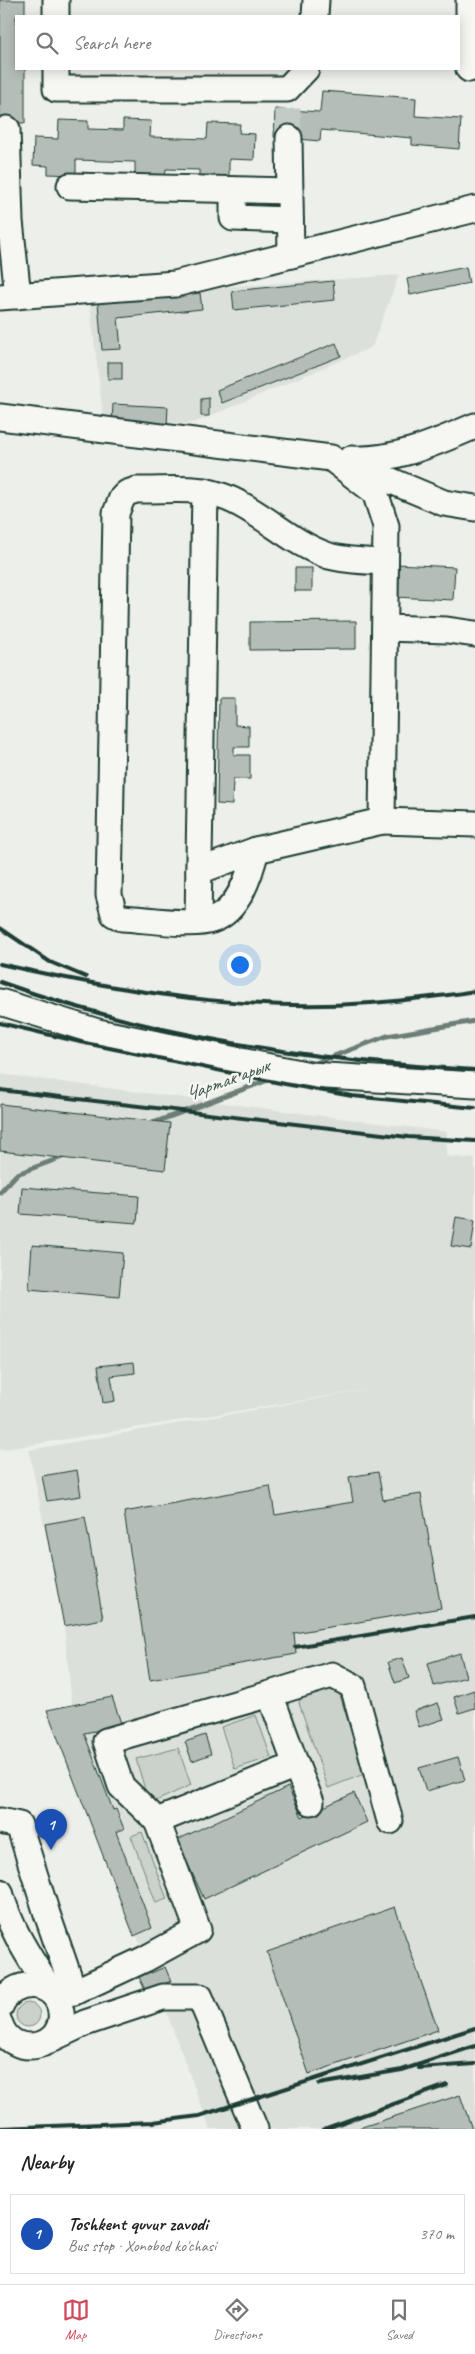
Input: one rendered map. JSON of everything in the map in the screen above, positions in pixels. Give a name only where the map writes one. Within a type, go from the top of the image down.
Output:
[{"type":"street","points":[[56,0],[56,15]]},
{"type":"street","points":[[315,15],[316,0]]},
{"type":"street","points":[[468,69],[469,0]]},
{"type":"street","points":[[56,70],[56,89],[288,99],[305,70]]},
{"type":"street","points":[[7,129],[10,221],[9,296],[175,284],[475,209]]},
{"type":"street","points":[[289,138],[291,255]]},
{"type":"street","points":[[70,186],[290,191]]},
{"type":"street","points":[[233,190],[233,218],[290,220]]},
{"type":"street","points":[[0,417],[331,458],[372,460],[400,455],[475,426]]},
{"type":"street","points":[[331,458],[363,467],[444,503],[475,508]]},
{"type":"street","points":[[331,458],[375,492],[386,526],[382,821]]},
{"type":"street","points":[[256,850],[250,872],[238,897],[213,920],[198,922],[122,918],[114,914],[110,905],[116,513],[122,498],[127,493],[136,490],[205,491],[241,504],[265,520],[328,555],[350,561],[385,562]]},
{"type":"street","points":[[198,922],[205,491]]},
{"type":"street","points":[[385,628],[447,630],[475,634]]},
{"type":"street","points":[[199,871],[256,850],[382,821],[475,824]]},
{"type":"street","points":[[0,1002],[98,1032],[310,1075],[475,1085]]},
{"type":"street","points":[[63,1999],[145,1959],[198,1930],[156,1821],[122,1786],[106,1741],[332,1675],[353,1686],[390,1821]]},
{"type":"street","points":[[270,1694],[311,1802]]},
{"type":"street","points":[[156,1821],[296,1765]]},
{"type":"street","points":[[0,1820],[19,1824],[47,1914],[63,1999],[59,2026],[51,2039]]},
{"type":"street","points":[[0,1892],[5,1910],[9,1942],[85,2023]]},
{"type":"street","points":[[0,2007],[8,1993],[25,1984],[35,1984],[63,1999]]},
{"type":"street","points":[[2,2033],[13,2042],[33,2047],[85,2023],[163,1997],[200,1997],[256,2129]]},
{"type":"shaded area","points":[[399,275],[372,347],[196,422],[167,428],[104,425],[89,296]]},
{"type":"shaded area","points":[[0,1074],[447,1132],[446,1156],[475,1159],[475,2129],[210,2129],[157,1987],[146,1992],[137,1973],[149,1967],[47,1710],[72,1705],[64,1626],[29,1450],[371,1389],[0,1450]]},
{"type":"shaded area","points":[[329,1687],[339,1692],[364,1774],[328,1788],[299,1703],[300,1698]]},
{"type":"shaded area","points":[[256,1715],[271,1757],[235,1769],[221,1727]]},
{"type":"shaded area","points":[[178,1748],[191,1785],[156,1801],[148,1800],[136,1759]]},
{"type":"shaded area","points":[[142,1832],[167,1899],[156,1903],[131,1836]]},
{"type":"shaded area","points":[[28,2003],[33,2004],[39,2010],[39,2020],[33,2026],[28,2027],[23,2026],[17,2020],[16,2015],[17,2010],[23,2004]]},
{"type":"building","points":[[0,0],[25,0],[25,15],[15,15],[15,70],[25,70],[25,123],[0,123]]},
{"type":"building","points":[[322,91],[416,98],[415,116],[461,119],[459,149],[412,145],[412,138],[321,130],[320,141],[274,137],[275,109],[320,112]]},
{"type":"building","points":[[59,120],[88,121],[88,129],[123,130],[123,120],[151,121],[150,137],[207,139],[208,123],[240,124],[239,133],[255,134],[254,160],[229,159],[229,178],[199,177],[199,170],[166,169],[165,178],[135,176],[135,162],[76,160],[76,175],[48,174],[48,166],[33,165],[34,138],[58,139]]},
{"type":"building","points":[[466,267],[469,283],[410,295],[407,279]]},
{"type":"building","points":[[333,281],[335,300],[234,310],[232,291]]},
{"type":"building","points":[[200,293],[202,309],[118,318],[121,349],[102,350],[98,303]]},
{"type":"building","points":[[336,343],[341,356],[222,403],[217,390]]},
{"type":"building","points":[[108,362],[122,362],[122,379],[108,379]]},
{"type":"building","points":[[209,398],[209,416],[201,416],[201,399]]},
{"type":"building","points":[[113,404],[168,407],[167,425],[112,422]]},
{"type":"building","points":[[396,564],[455,567],[453,600],[394,597]]},
{"type":"building","points":[[295,568],[312,568],[312,591],[295,591]]},
{"type":"building","points":[[356,621],[356,649],[250,650],[250,622]]},
{"type":"building","points":[[219,698],[235,698],[235,725],[249,726],[249,747],[234,747],[234,755],[250,755],[250,779],[233,779],[232,805],[217,804]]},
{"type":"building","points":[[0,1104],[170,1123],[165,1170],[0,1151]]},
{"type":"building","points":[[22,1187],[139,1196],[137,1223],[20,1214]]},
{"type":"building","points":[[456,1217],[475,1220],[471,1249],[451,1246]]},
{"type":"building","points":[[32,1245],[123,1253],[119,1297],[29,1289]]},
{"type":"building","points":[[134,1362],[135,1373],[111,1376],[115,1401],[103,1403],[98,1366]]},
{"type":"building","points":[[77,1470],[81,1496],[47,1501],[42,1476]]},
{"type":"building","points":[[378,1472],[383,1500],[421,1494],[441,1608],[294,1633],[296,1654],[150,1680],[124,1512],[270,1486],[275,1515],[353,1502],[349,1477]]},
{"type":"building","points":[[85,1517],[103,1619],[64,1626],[45,1524]]},
{"type":"building","points":[[460,1653],[466,1677],[434,1686],[428,1663]]},
{"type":"building","points":[[402,1658],[409,1678],[395,1683],[388,1662]]},
{"type":"building","points":[[474,1690],[475,1708],[459,1713],[454,1697]]},
{"type":"building","points":[[112,1697],[122,1726],[84,1733],[113,1810],[116,1809],[124,1829],[116,1832],[152,1928],[134,1936],[47,1710]]},
{"type":"building","points":[[438,1703],[444,1719],[419,1727],[414,1711]]},
{"type":"building","points":[[205,1735],[211,1754],[192,1761],[185,1742]]},
{"type":"building","points":[[458,1757],[465,1780],[426,1791],[419,1768]]},
{"type":"building","points":[[288,1787],[302,1817],[354,1793],[367,1822],[204,1899],[177,1840]]},
{"type":"building","points":[[395,1907],[438,2030],[309,2074],[267,1952]]},
{"type":"building","points":[[149,1967],[151,1973],[165,1967],[171,1981],[146,1992],[137,1973]]},
{"type":"building","points":[[460,2095],[472,2129],[356,2129]]},
{"type":"waterway","name":"Чартак арык","points":[[310,1065],[387,1036],[475,1021]]},
{"type":"waterway","name":"Чартак арык","points":[[153,1123],[276,1077]]},
{"type":"waterway","name":"Чартак арык","points":[[0,1192],[17,1174],[65,1156]]},
{"type":"tunnel","points":[[288,109],[289,138]]},
{"type":"railway","points":[[0,928],[50,962],[86,977]]},
{"type":"railway","points":[[0,964],[158,994],[262,1004],[368,1003],[475,991]]},
{"type":"railway","points":[[0,982],[116,1018],[234,1043],[354,1060],[475,1070]]},
{"type":"railway","points":[[0,1023],[80,1042],[352,1096],[475,1108]]},
{"type":"railway","points":[[0,1090],[408,1137],[475,1141]]},
{"type":"railway","points":[[295,1647],[475,1617]]},
{"type":"railway","points":[[0,2128],[153,2122],[199,2116],[475,2028]]},
{"type":"railway","points":[[319,2084],[402,2070],[475,2046]]},
{"type":"railway","points":[[419,2068],[475,2064]]},
{"type":"railway","points":[[324,2129],[447,2085]]},
{"type":"place","name":"Toshkent quvur zavodi","points":[[51,1850]]}]
